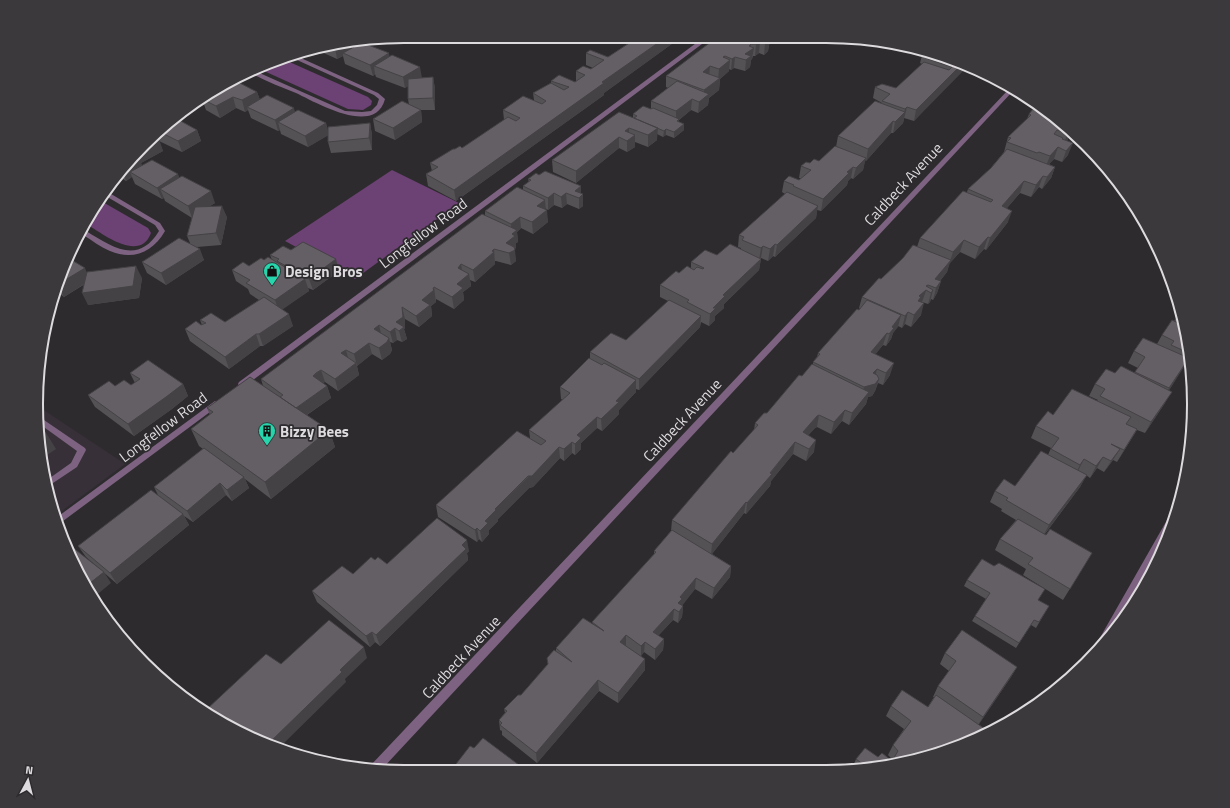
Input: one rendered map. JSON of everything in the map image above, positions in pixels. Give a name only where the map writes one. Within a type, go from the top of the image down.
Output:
[{"type":"street","name":"Longfellow Road","points":[[237,388],[700,43]]},
{"type":"street","points":[[257,74],[344,113],[356,115],[367,114],[376,110],[381,105],[382,99],[376,94],[298,59]]},
{"type":"street","name":"Caldbeck Avenue","points":[[380,764],[1008,92]]},
{"type":"street","points":[[85,234],[113,250],[124,253],[137,252],[150,247],[159,239],[162,231],[158,224],[109,196]]},
{"type":"street","name":"Longfellow Road","points":[[62,518],[224,397]]},
{"type":"street","points":[[44,423],[82,450],[74,465],[51,481]]},
{"type":"street","points":[[1114,621],[1161,538]]},
{"type":"shaded area","points":[[289,62],[368,97],[372,101],[371,105],[363,110],[348,109],[264,71]]},
{"type":"shaded area","points":[[392,170],[459,203],[355,279],[285,241]]},
{"type":"shaded area","points":[[104,203],[148,228],[151,233],[146,242],[139,246],[121,244],[89,226]]},
{"type":"shaded area","points":[[43,410],[125,464],[60,512],[55,497],[46,451]]},
{"type":"building","points":[[629,43],[658,43],[454,190],[426,174],[438,167],[430,163],[453,149],[460,146],[462,148],[508,117],[516,121],[520,118],[503,110],[523,96],[542,104],[546,101],[533,93],[551,83],[564,90],[569,87],[551,81],[559,75],[575,82],[585,75],[576,71],[583,66],[591,69],[604,60],[586,53],[590,50],[608,57]]},
{"type":"building","points":[[709,43],[758,43],[751,44],[749,46],[754,48],[745,54],[751,56],[746,60],[735,57],[732,59],[725,56],[723,57],[730,60],[719,69],[710,66],[703,72],[720,78],[704,90],[666,76]]},
{"type":"building","points":[[368,45],[389,53],[370,65],[343,53],[355,46]]},
{"type":"building","points":[[392,55],[420,67],[403,77],[374,66]]},
{"type":"building","points":[[928,58],[958,68],[916,110],[907,107],[905,109],[882,101],[890,94],[875,87],[882,84],[896,88],[924,62],[949,70],[952,67]]},
{"type":"building","points":[[433,77],[433,98],[408,99],[408,79]]},
{"type":"building","points":[[677,81],[709,94],[699,102],[692,99],[676,111],[651,101]]},
{"type":"building","points":[[239,83],[257,92],[242,100],[233,97],[216,106],[207,101]]},
{"type":"building","points":[[267,95],[294,108],[275,120],[247,107]]},
{"type":"building","points":[[402,101],[421,110],[393,128],[373,119]]},
{"type":"building","points":[[875,101],[905,112],[895,122],[893,121],[868,149],[838,136]]},
{"type":"building","points":[[643,106],[651,109],[653,108],[679,119],[677,121],[684,124],[674,132],[666,129],[664,131],[634,118],[637,116],[633,114]]},
{"type":"building","points":[[1033,109],[1064,133],[1057,130],[1054,134],[1073,143],[1066,151],[1058,147],[1050,156],[1007,142],[1011,138],[1008,137],[1031,115],[1029,114]]},
{"type":"building","points":[[298,110],[326,123],[305,136],[278,122]]},
{"type":"building","points":[[619,112],[658,128],[648,135],[629,128],[625,131],[635,135],[627,141],[619,137],[576,171],[552,160]]},
{"type":"building","points":[[180,121],[197,130],[178,141],[165,134]]},
{"type":"building","points":[[370,123],[369,138],[328,142],[328,127]]},
{"type":"building","points":[[835,146],[866,158],[856,168],[853,167],[847,172],[849,173],[823,199],[784,181],[789,176],[799,180],[811,170],[801,166],[806,162],[810,163],[814,159],[819,161]]},
{"type":"building","points":[[1007,149],[1055,167],[1047,177],[1043,176],[1036,185],[1024,181],[1002,206],[1012,211],[990,238],[988,237],[979,247],[964,240],[953,252],[920,238],[963,191],[991,202],[993,200],[968,189],[991,168]]},
{"type":"building","points":[[152,160],[178,174],[157,188],[130,172]]},
{"type":"building","points":[[545,171],[581,186],[575,191],[583,194],[579,198],[566,193],[561,197],[554,193],[548,198],[523,186],[531,180],[528,179],[536,173],[539,175]]},
{"type":"building","points":[[182,176],[211,191],[188,206],[160,189]]},
{"type":"building","points":[[517,187],[545,200],[537,206],[547,210],[532,222],[520,217],[511,224],[485,211]]},
{"type":"building","points":[[787,192],[818,206],[777,245],[775,244],[770,249],[763,246],[761,248],[742,240],[744,237],[739,235]]},
{"type":"building","points":[[222,206],[216,233],[187,236],[195,207]]},
{"type":"building","points":[[482,214],[517,230],[512,234],[515,236],[506,243],[514,247],[515,250],[509,253],[494,249],[492,251],[494,252],[473,270],[461,264],[458,268],[469,274],[457,284],[463,288],[452,297],[434,287],[434,290],[422,300],[430,305],[416,316],[402,307],[403,317],[396,322],[404,327],[399,331],[395,328],[390,332],[379,325],[374,329],[389,338],[387,342],[379,348],[369,343],[354,354],[346,350],[341,353],[356,363],[335,379],[321,370],[316,373],[313,376],[327,386],[296,408],[280,397],[283,395],[261,379]]},
{"type":"building","points":[[179,238],[200,249],[161,273],[142,262]]},
{"type":"building","points":[[303,242],[336,259],[309,279],[277,261],[279,259],[270,255],[283,246],[291,250]]},
{"type":"building","points":[[730,244],[761,259],[723,295],[725,296],[713,308],[716,308],[710,314],[687,302],[689,300],[660,285],[676,271],[679,273],[687,266],[694,270],[697,267],[703,269],[704,268],[691,262],[705,250],[717,255]]},
{"type":"building","points":[[913,245],[951,260],[935,279],[941,281],[936,288],[928,285],[926,286],[933,290],[931,293],[926,290],[919,296],[921,297],[918,301],[924,303],[914,315],[908,312],[905,316],[862,297],[879,278],[881,279],[903,258]]},
{"type":"building","points":[[268,257],[305,279],[275,300],[246,283],[250,280],[232,270],[243,262],[249,266],[261,258],[264,260]]},
{"type":"building","points":[[72,260],[85,268],[65,280]]},
{"type":"building","points":[[136,266],[133,286],[82,293],[87,272]]},
{"type":"building","points":[[264,297],[289,314],[259,334],[256,334],[225,357],[185,329],[196,321],[201,325],[206,323],[200,320],[211,313],[225,322]]},
{"type":"building","points":[[669,300],[701,316],[639,379],[590,352],[611,333],[626,340]]},
{"type":"building","points":[[867,300],[901,315],[892,327],[894,328],[889,334],[887,333],[871,352],[894,363],[886,373],[877,369],[873,373],[877,375],[879,379],[875,384],[864,387],[813,362],[820,354],[818,353],[857,309],[859,310]]},
{"type":"building","points":[[1172,320],[1178,323],[1183,350],[1171,345],[1174,341],[1162,335]]},
{"type":"building","points":[[1143,338],[1184,356],[1185,365],[1169,388],[1135,372],[1145,357],[1134,351]]},
{"type":"building","points":[[589,358],[602,365],[604,363],[636,380],[616,401],[619,402],[601,419],[597,417],[577,435],[581,438],[575,444],[572,442],[564,449],[559,447],[532,476],[528,476],[495,509],[496,510],[485,521],[488,523],[480,531],[477,528],[475,530],[436,505],[517,431],[541,445],[546,441],[529,430],[570,393],[560,387]]},
{"type":"building","points":[[148,360],[183,384],[128,424],[88,395],[109,381],[115,386],[124,380],[131,385],[140,379],[130,373]]},
{"type":"building","points":[[812,364],[869,392],[852,413],[845,410],[834,422],[819,415],[817,416],[803,432],[816,440],[809,449],[795,442],[770,473],[772,474],[747,503],[746,502],[712,544],[672,520],[731,451],[733,453],[758,425],[755,423],[764,413],[767,413],[799,375],[802,376]]},
{"type":"building","points":[[1121,366],[1172,392],[1151,422],[1100,396],[1105,389],[1095,384],[1106,369],[1115,373]]},
{"type":"building","name":"Bizzy Bees","points":[[250,377],[329,430],[265,482],[191,429],[213,412],[207,408]]},
{"type":"building","points":[[1072,389],[1131,417],[1126,424],[1137,429],[1124,450],[1111,444],[1120,449],[1111,461],[1103,457],[1096,466],[1084,459],[1080,465],[1051,449],[1059,438],[1036,426],[1048,411],[1053,415]]},
{"type":"building","points":[[204,448],[244,477],[227,490],[220,483],[187,511],[154,487]]},
{"type":"building","points":[[1041,451],[1087,475],[1049,525],[1006,500],[1008,498],[995,491],[1004,479],[1015,486]]},
{"type":"building","points":[[151,490],[183,514],[110,573],[78,546]]},
{"type":"building","points":[[437,518],[467,540],[462,545],[466,549],[376,635],[372,632],[366,636],[312,591],[342,566],[353,574],[371,557],[375,560],[378,557],[387,564]]},
{"type":"building","points":[[1018,519],[1046,535],[1050,529],[1092,553],[1070,589],[1028,564],[1033,558],[1000,539]]},
{"type":"building","points":[[672,530],[731,566],[714,588],[696,578],[680,597],[682,599],[678,603],[683,606],[679,612],[674,609],[653,632],[664,639],[655,649],[645,642],[641,646],[626,635],[620,642],[645,659],[618,693],[598,680],[536,753],[500,725],[502,723],[499,720],[507,711],[504,709],[518,695],[521,695],[548,664],[547,658],[554,650],[572,662],[556,648],[583,618],[604,631],[592,622],[656,552],[654,551]]},
{"type":"building","points":[[72,547],[104,572],[90,583]]},
{"type":"building","points":[[982,559],[994,566],[999,563],[1045,589],[1038,600],[1049,606],[1039,622],[1034,620],[1019,643],[975,616],[990,593],[967,580]]},
{"type":"building","points":[[329,620],[364,647],[340,670],[342,672],[272,740],[244,728],[209,708],[266,654],[281,664]]},
{"type":"building","points":[[962,630],[1017,667],[983,717],[938,686],[956,661],[945,653]]},
{"type":"building","points":[[902,690],[928,707],[936,695],[985,729],[942,746],[894,758],[898,751],[893,745],[911,721],[891,706]]},
{"type":"building","points":[[483,738],[519,765],[456,764],[470,746],[474,748]]},
{"type":"building","points":[[865,748],[878,757],[882,753],[890,759],[861,763],[856,759]]},
{"type":"place","name":"Design Bros","points":[[272,286]]},
{"type":"place","name":"Bizzy Bees","points":[[267,446]]}]
